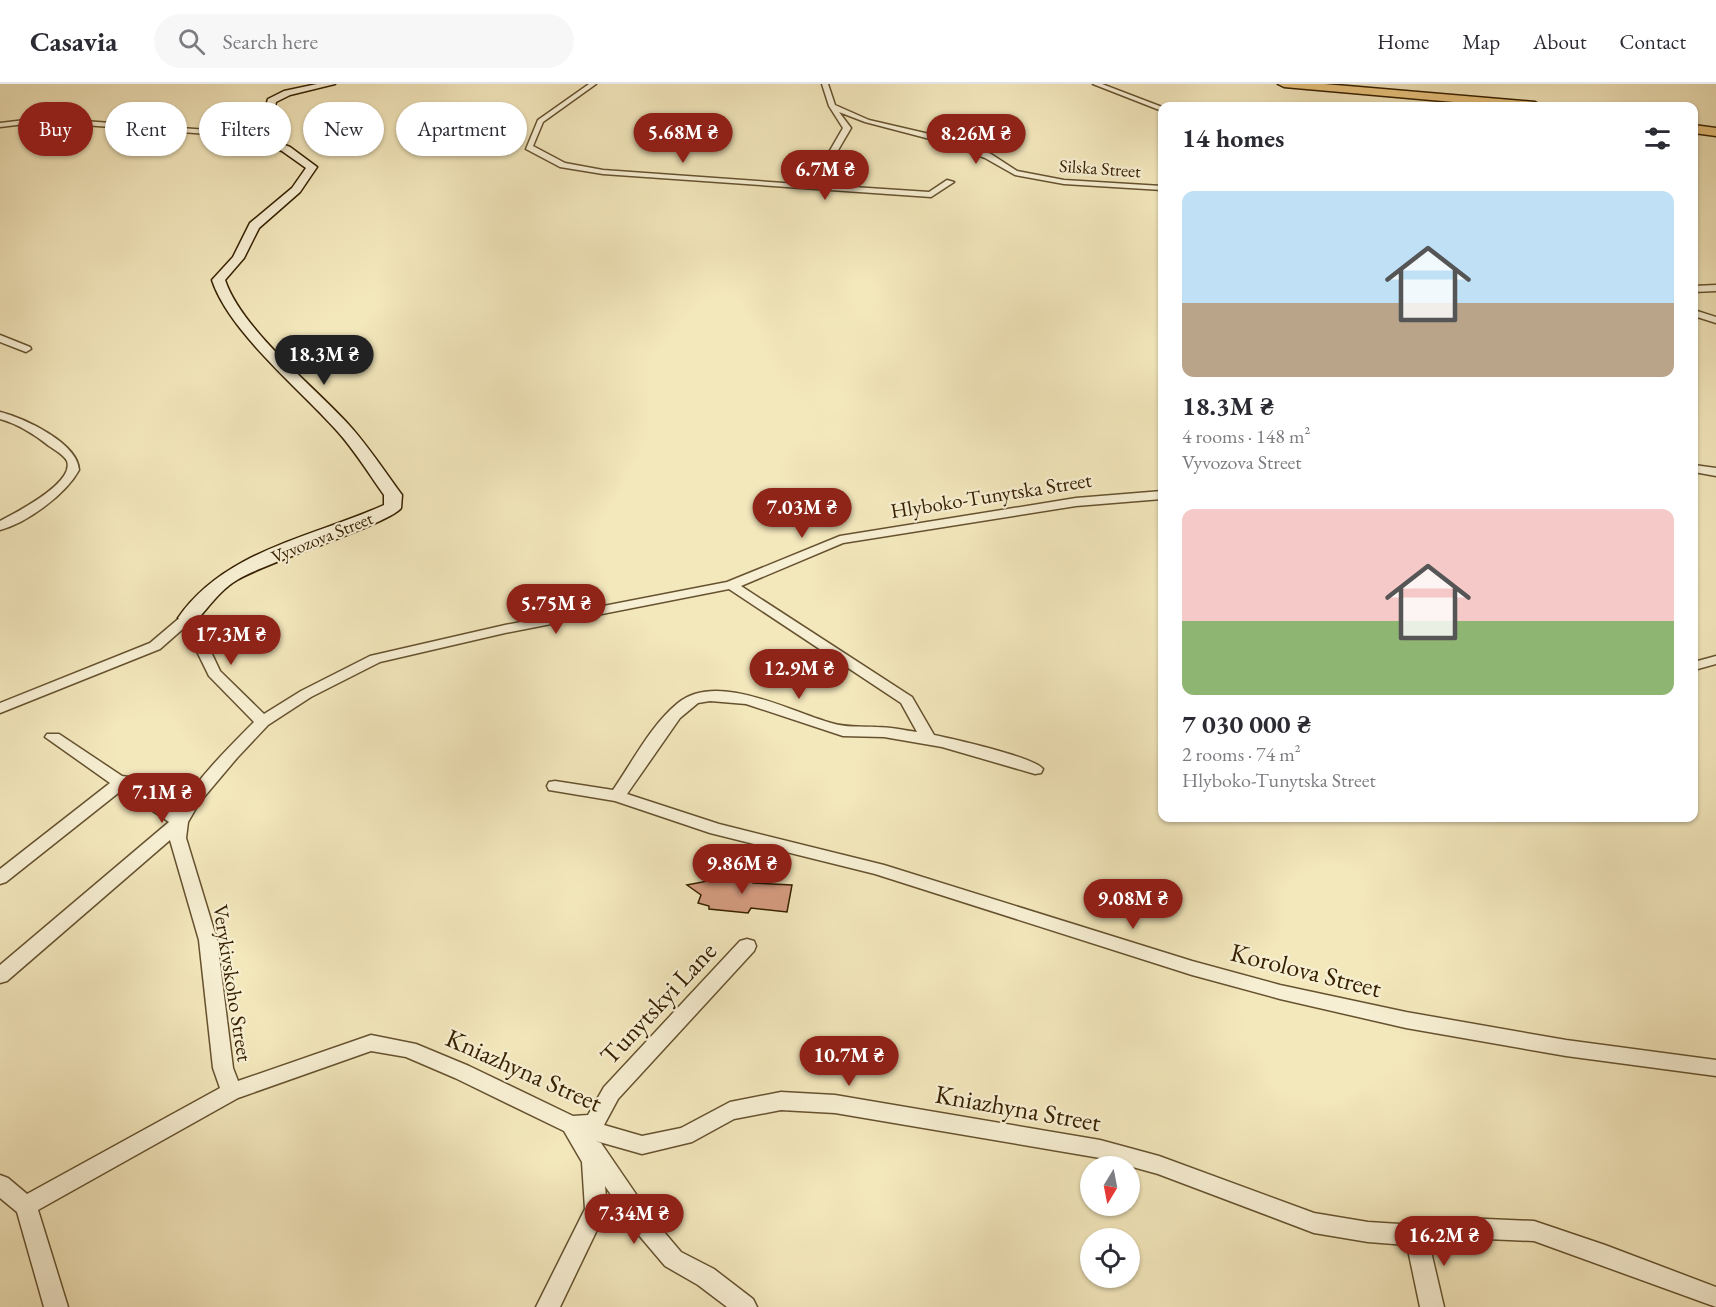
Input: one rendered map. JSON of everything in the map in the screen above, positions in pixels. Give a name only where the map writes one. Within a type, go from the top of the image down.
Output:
[{"type":"highway","points":[[1284,84],[1489,102]]},
{"type":"highway","points":[[1698,130],[1716,132]]},
{"type":"street","points":[[271,102],[287,93],[330,84]]},
{"type":"street","points":[[593,84],[540,121],[530,147],[563,165],[603,172],[931,195],[950,182]]},
{"type":"street","points":[[800,186],[824,167],[847,128],[832,106],[825,84]]},
{"type":"street","points":[[1096,84],[1158,107]]},
{"type":"street","name":"Silska Street","points":[[832,106],[867,121],[952,142],[988,156],[1015,173],[1064,182],[1158,188]]},
{"type":"street","points":[[0,125],[42,120],[199,131]]},
{"type":"street","name":"Vyvozova Street","points":[[0,708],[155,646],[188,618],[228,577],[392,508],[393,495],[344,429],[274,358],[224,298],[218,280],[238,258],[254,226],[296,190],[312,167],[291,152]]},
{"type":"street","points":[[1698,289],[1716,288]]},
{"type":"street","points":[[1698,314],[1716,320]]},
{"type":"street","points":[[0,338],[26,349]]},
{"type":"street","points":[[0,415],[43,436],[73,462],[74,472],[33,508],[0,526]]},
{"type":"street","points":[[1698,470],[1716,472]]},
{"type":"street","name":"Hlyboko-Tunytska Street","points":[[731,585],[840,540],[1076,502],[1158,495]]},
{"type":"street","points":[[0,976],[180,822],[193,800],[216,772],[263,722],[306,694],[375,659],[505,629],[731,585],[907,700],[928,739]]},
{"type":"street","points":[[188,618],[214,673],[263,722]]},
{"type":"street","points":[[1698,665],[1716,660]]},
{"type":"street","points":[[617,796],[668,724],[690,700],[706,696],[742,699],[844,731],[883,732],[985,751],[1035,769]]},
{"type":"street","points":[[53,737],[123,781],[180,822]]},
{"type":"street","points":[[0,878],[123,781]]},
{"type":"street","name":"Korolova Street","points":[[555,786],[617,796],[716,829],[878,869],[1192,968],[1280,992],[1406,1020],[1497,1036],[1566,1048],[1716,1068]]},
{"type":"street","name":"Verykivskoho Street","points":[[180,822],[178,838],[208,940],[223,1068],[231,1092]]},
{"type":"street","name":"Tunytskyi Lane","points":[[571,1125],[594,1123],[611,1093],[747,946]]},
{"type":"street","name":"Kniazhyna Street","points":[[26,1206],[231,1092],[371,1043],[409,1050],[462,1072],[571,1125],[642,1145],[685,1136],[730,1111],[780,1101],[835,1104],[1100,1149],[1158,1165],[1314,1223],[1368,1232],[1416,1235],[1464,1228],[1499,1227],[1534,1231],[1605,1255],[1716,1298]]},
{"type":"street","points":[[548,1307],[596,1209],[593,1160],[571,1125]]},
{"type":"street","points":[[571,1125],[583,1133],[645,1226],[673,1259],[706,1277],[745,1307]]},
{"type":"street","points":[[0,1185],[26,1206],[56,1307]]},
{"type":"street","points":[[1416,1235],[1432,1307]]},
{"type":"building","points":[[708,875],[752,878],[753,883],[792,885],[787,912],[751,908],[748,913],[709,909],[709,906],[698,903],[701,895],[687,885],[708,881]]}]
